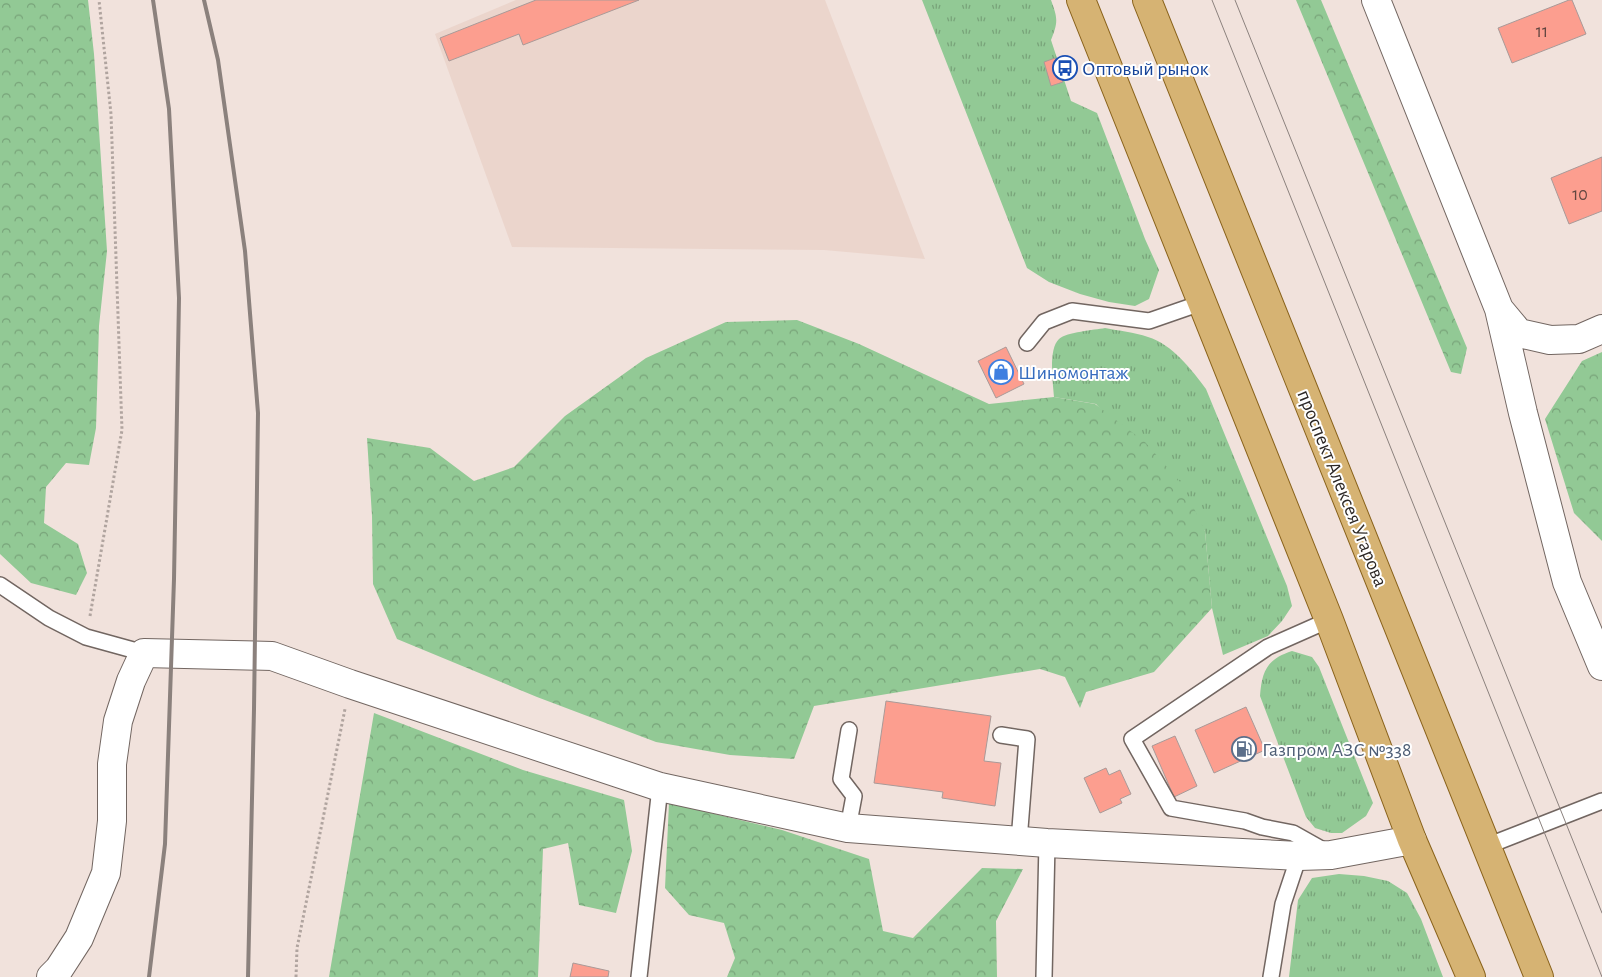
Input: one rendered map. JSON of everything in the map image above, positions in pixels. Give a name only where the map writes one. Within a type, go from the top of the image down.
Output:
[{"type":"main road","points":[[1081,0],[1329,620],[1412,840],[1471,977]]},
{"type":"main road","name":"проспект Алексея Угарова","points":[[1147,0],[1539,977]]},
{"type":"street","points":[[1376,0],[1499,309],[1523,413],[1567,582],[1602,666]]},
{"type":"street","points":[[1499,309],[1519,333],[1550,340],[1579,339],[1602,329]]},
{"type":"street","points":[[51,977],[79,938],[106,873],[112,821],[112,764],[118,721],[131,681],[144,653],[272,656],[350,684],[660,787],[848,828],[1047,843],[1298,856],[1331,855],[1412,840]]},
{"type":"lane","points":[[1027,343],[1044,322],[1072,311],[1149,321],[1202,303]]},
{"type":"lane","points":[[0,585],[49,618],[86,637],[144,653]]},
{"type":"lane","points":[[1329,620],[1268,647],[1132,739],[1172,808],[1245,821],[1262,827],[1293,833],[1331,855]]},
{"type":"lane","points":[[848,828],[854,796],[841,779],[849,730]]},
{"type":"lane","points":[[1001,735],[1027,739],[1019,841]]},
{"type":"lane","points":[[639,977],[660,787]]},
{"type":"lane","points":[[1487,846],[1602,801]]},
{"type":"lane","points":[[1044,977],[1047,843]]},
{"type":"lane","points":[[1271,977],[1283,904],[1298,856]]},
{"type":"path","points":[[86,637],[122,430],[111,114],[99,0]]},
{"type":"path","points":[[296,977],[298,948],[350,684]]},
{"type":"shaded area","points":[[516,0],[825,0],[925,259],[824,250],[512,247],[435,34]]},
{"type":"green space","points":[[0,0],[88,0],[94,54],[107,251],[99,326],[96,428],[89,465],[66,463],[46,487],[44,523],[78,544],[87,573],[76,595],[31,583],[0,554]]},
{"type":"green space","points":[[922,0],[1051,0],[1056,20],[1051,40],[1071,101],[1097,113],[1145,239],[1159,270],[1149,299],[1135,306],[1109,302],[1080,294],[1049,282],[1027,268]]},
{"type":"green space","points":[[1296,0],[1321,0],[1467,348],[1461,374],[1451,372]]},
{"type":"green space","points":[[797,320],[859,344],[989,404],[1054,397],[1095,404],[1145,442],[1182,484],[1205,531],[1212,608],[1154,672],[1086,692],[1080,708],[1065,677],[1040,669],[814,706],[794,759],[730,755],[656,742],[537,697],[397,639],[373,584],[372,516],[367,438],[430,448],[474,481],[514,467],[565,416],[646,358],[726,322]]},
{"type":"green space","points":[[1105,328],[1143,335],[1157,340],[1188,366],[1206,389],[1287,586],[1292,606],[1282,621],[1268,636],[1223,655],[1212,608],[1205,531],[1096,404],[1054,397],[1052,358],[1053,350],[1059,339],[1074,333]]},
{"type":"green space","points":[[1602,352],[1602,541],[1574,513],[1545,419],[1582,361]]},
{"type":"green space","points":[[1292,651],[1312,657],[1319,667],[1373,803],[1366,816],[1342,833],[1331,833],[1315,828],[1306,817],[1260,696],[1262,680],[1267,667],[1277,658]]},
{"type":"green space","points":[[374,713],[523,770],[624,800],[632,851],[616,913],[579,905],[568,843],[543,849],[538,977],[329,977]]},
{"type":"green space","points":[[669,803],[782,830],[869,859],[883,931],[913,938],[982,868],[1023,869],[996,921],[997,977],[727,977],[735,958],[724,923],[689,915],[665,888]]},
{"type":"green space","points":[[1339,874],[1364,876],[1388,881],[1407,893],[1421,919],[1443,977],[1289,977],[1298,900],[1312,878]]},
{"type":"building","points":[[536,0],[639,0],[523,45],[519,34],[449,61],[440,38]]},
{"type":"building","points":[[1572,0],[1586,34],[1512,63],[1498,28]]},
{"type":"building","points":[[1055,58],[1063,82],[1051,86],[1044,62]]},
{"type":"building","points":[[1602,157],[1602,211],[1569,224],[1551,178]]},
{"type":"building","name":"Шиномонтаж","points":[[1006,347],[1024,384],[996,398],[978,361]]},
{"type":"building","points":[[886,701],[991,716],[984,761],[1001,763],[995,806],[942,798],[943,792],[874,783]]},
{"type":"building","points":[[1246,707],[1265,750],[1214,773],[1195,730]]},
{"type":"building","points":[[1175,736],[1197,786],[1174,797],[1152,746]]},
{"type":"building","points":[[1106,768],[1109,775],[1120,770],[1131,794],[1120,799],[1122,803],[1100,813],[1084,778]]},
{"type":"building","points":[[573,963],[609,971],[608,977],[570,977]]},
{"type":"tram line","points":[[1212,0],[1602,977]]},
{"type":"tram line","points":[[1235,0],[1602,913]]},
{"type":"railway","points":[[149,977],[165,844],[174,579],[179,298],[169,109],[153,0]]},
{"type":"railway","points":[[204,0],[218,60],[245,251],[258,413],[248,977]]},
{"type":"place","name":"Оптовый рынок","points":[[1065,68]]},
{"type":"place","name":"Шиномонтаж","points":[[1001,372]]},
{"type":"place","name":"Газпром АЗС №338","points":[[1244,749]]}]
